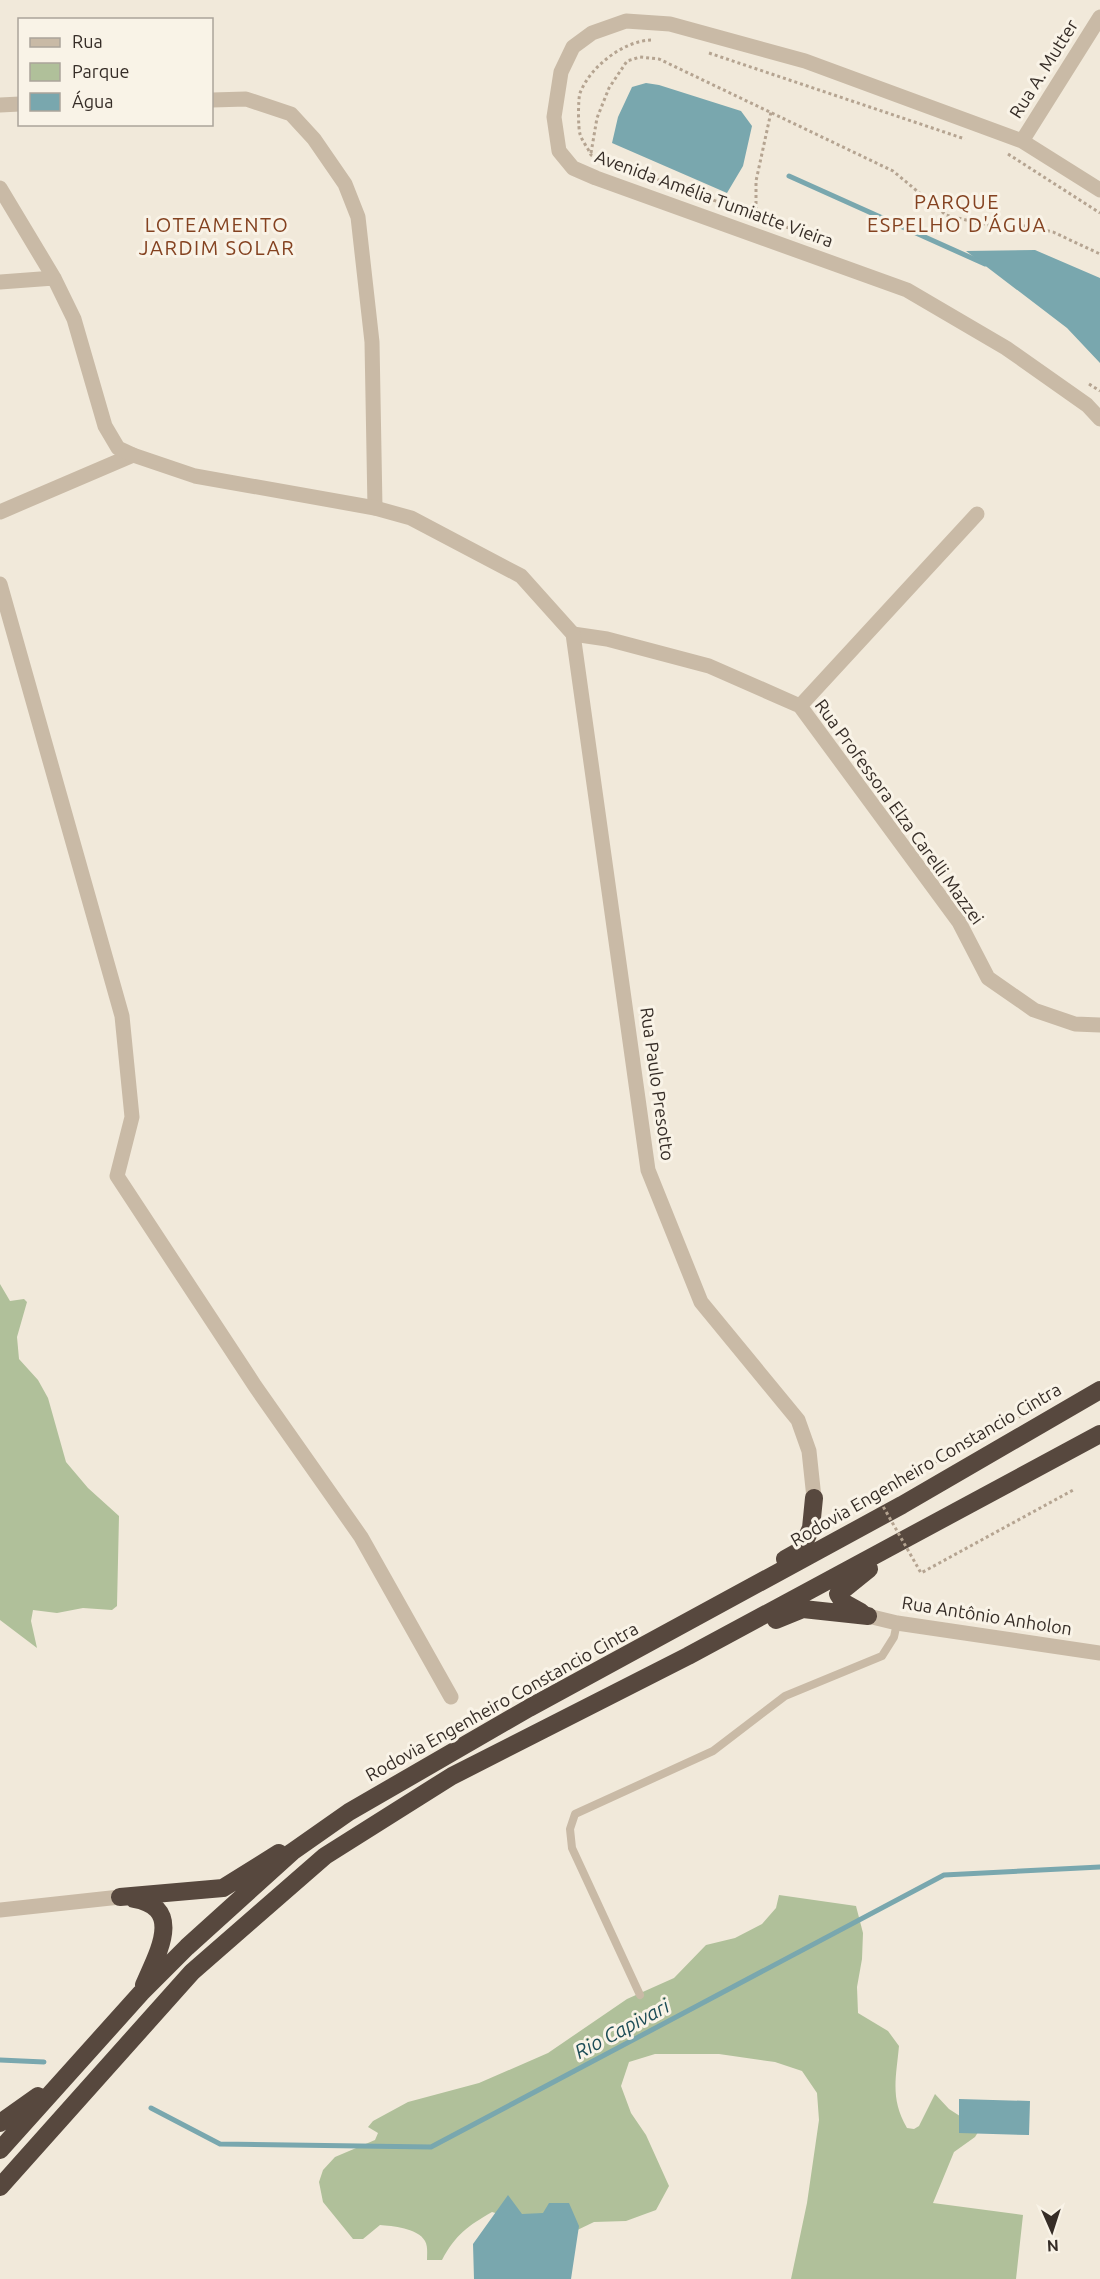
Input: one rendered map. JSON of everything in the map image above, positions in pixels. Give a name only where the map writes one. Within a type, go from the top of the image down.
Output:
[{"type":"highway","name":"Rodovia Engenheiro Constancio Cintra","points":[[0,2150],[141,1993],[187,1947],[292,1852],[349,1812],[529,1708],[902,1505],[1100,1390]]},
{"type":"highway","points":[[0,2187],[192,1972],[325,1856],[452,1776],[688,1656],[1100,1434]]},
{"type":"highway","points":[[814,1498],[819,1529],[823,1536],[830,1538],[902,1505]]},
{"type":"highway","points":[[699,1617],[771,1565],[801,1551],[811,1528],[814,1498]]},
{"type":"highway","points":[[868,1616],[843,1602],[838,1594],[916,1533]]},
{"type":"highway","points":[[688,1656],[803,1609],[868,1616]]},
{"type":"highway","points":[[120,1897],[223,1888],[349,1812]]},
{"type":"highway","points":[[120,1897],[150,1903],[161,1914],[163,1937],[141,1993]]},
{"type":"highway","points":[[0,2123],[68,2073]]},
{"type":"street","name":"Rua A. Mutter","points":[[1022,141],[1100,17]]},
{"type":"street","name":"Avenida Amélia Tumiatte Vieira","points":[[1100,190],[1022,141],[805,61],[670,24],[626,21],[591,33],[573,47],[561,72],[554,117],[559,151],[573,168],[907,290],[1006,348],[1087,405],[1100,419]]},
{"type":"street","points":[[213,100],[246,99],[291,114],[314,139],[345,184],[358,217],[369,309],[372,342],[375,508]]},
{"type":"street","points":[[0,105],[18,104]]},
{"type":"street","points":[[0,188],[54,278],[74,319],[105,426],[118,448],[133,456],[195,476],[375,508],[411,518],[521,576],[573,634]]},
{"type":"street","points":[[0,282],[54,278]]},
{"type":"street","points":[[0,512],[133,456]]},
{"type":"street","points":[[800,706],[977,514]]},
{"type":"street","points":[[0,584],[122,1016],[132,1117],[117,1176],[255,1386],[361,1537],[451,1697]]},
{"type":"street","name":"Rua Professora Elza Carelli Mazzei","points":[[573,634],[606,639],[709,666],[800,706],[959,922],[988,978],[1034,1010],[1075,1024],[1100,1025]]},
{"type":"street","name":"Rua Paulo Presotto","points":[[573,634],[648,1170],[701,1302],[798,1420],[809,1451],[814,1498]]},
{"type":"street","name":"Rua Antônio Anholon","points":[[868,1616],[897,1623],[1100,1653]]},
{"type":"street","points":[[0,1910],[120,1897]]},
{"type":"lane","points":[[640,1995],[572,1848],[570,1828],[575,1814],[713,1751],[785,1696],[882,1656],[894,1637],[897,1623]]},
{"type":"path","points":[[660,40],[640,41],[615,53],[595,70],[579,94],[580,134],[591,155],[809,236]]},
{"type":"path","points":[[703,51],[972,141]]},
{"type":"path","points":[[591,155],[597,118],[609,88],[627,61],[640,57],[659,59],[894,171],[946,215],[986,225],[1020,225],[1053,232],[1100,254]]},
{"type":"path","points":[[756,216],[756,181],[771,112]]},
{"type":"path","points":[[1005,152],[1100,213]]},
{"type":"path","points":[[1080,379],[1100,391]]},
{"type":"path","points":[[1032,1410],[876,1494],[921,1573],[1075,1489]]},
{"type":"green space","points":[[0,1284],[10,1301],[24,1299],[27,1302],[17,1337],[19,1359],[38,1380],[48,1398],[66,1462],[88,1488],[119,1516],[117,1606],[112,1610],[83,1608],[57,1613],[33,1610],[31,1621],[37,1648],[0,1620]]},
{"type":"green space","points":[[779,1895],[856,1906],[863,1933],[862,1959],[857,1987],[858,2013],[888,2031],[899,2046],[896,2098],[907,2128],[914,2129],[919,2126],[935,2094],[949,2109],[980,2129],[975,2137],[954,2152],[933,2203],[1023,2215],[1016,2279],[791,2279],[807,2203],[819,2120],[817,2093],[802,2071],[775,2062],[719,2054],[655,2054],[629,2062],[621,2086],[631,2113],[646,2135],[669,2186],[656,2210],[626,2221],[594,2222],[569,2234],[492,2212],[463,2232],[442,2260],[427,2260],[426,2243],[417,2233],[404,2228],[380,2225],[363,2239],[353,2239],[323,2202],[319,2182],[323,2170],[335,2157],[375,2140],[378,2133],[368,2127],[373,2121],[408,2102],[479,2083],[548,2053],[627,1999],[674,1978],[706,1945],[735,1938],[762,1924],[776,1908]]},
{"type":"water","points":[[646,83],[741,111],[752,126],[743,166],[727,193],[612,143],[618,117],[632,87]]},
{"type":"water","points":[[1035,250],[1100,278],[1100,363],[1067,328],[966,251]]},
{"type":"water","points":[[959,2099],[1030,2101],[1029,2135],[959,2133]]},
{"type":"water","points":[[508,2195],[522,2214],[543,2213],[549,2203],[569,2203],[579,2226],[571,2279],[474,2279],[473,2244]]},
{"type":"waterway","points":[[789,176],[985,264]]},
{"type":"waterway","name":"Rio Capivari","points":[[151,2108],[220,2144],[431,2147],[944,1875],[1100,1867]]},
{"type":"waterway","name":"Rio Capivari","points":[[0,2060],[44,2062]]},
{"type":"district","name":"PARQUE ESPELHO D'ÁGUA","points":[[957,214]]},
{"type":"district","name":"LOTEAMENTO JARDIM SOLAR","points":[[217,236]]}]
